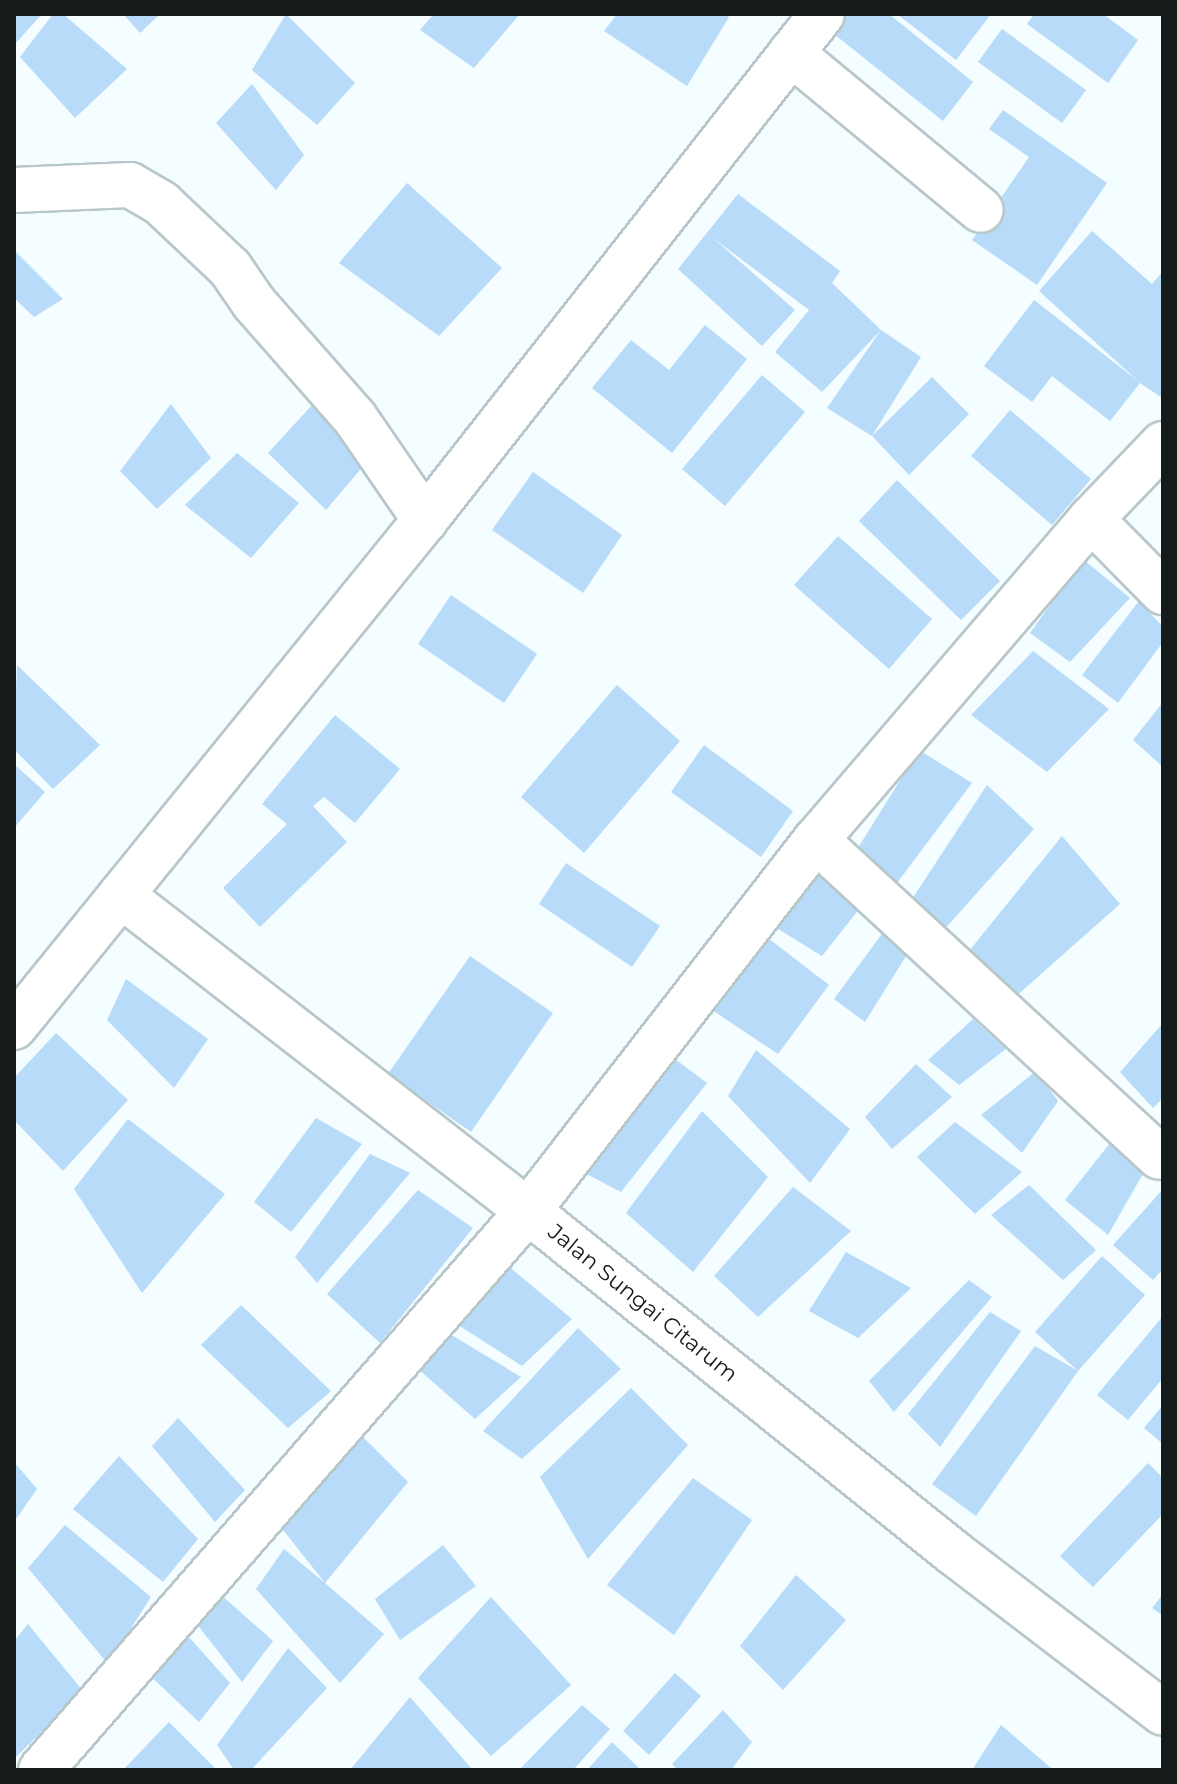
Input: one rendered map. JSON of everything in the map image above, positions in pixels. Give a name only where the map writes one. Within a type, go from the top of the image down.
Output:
[{"type":"street","points":[[14,1027],[425,520],[822,14]]},
{"type":"street","points":[[791,53],[981,210]]},
{"type":"street","points":[[14,190],[130,185],[161,203],[230,268],[254,303],[355,418],[425,520]]},
{"type":"street","points":[[41,1770],[528,1211],[816,840],[1091,519],[1163,444]]},
{"type":"street","points":[[1091,519],[1163,592]]},
{"type":"street","points":[[816,840],[1159,1157]]},
{"type":"street","name":"Jalan Sungai Citarum","points":[[121,895],[528,1211],[954,1553],[1163,1713]]},
{"type":"building","points":[[14,14],[42,14],[14,45]]},
{"type":"building","points":[[53,14],[63,14],[127,69],[75,118],[20,57]]},
{"type":"building","points":[[123,14],[160,14],[140,33]]},
{"type":"building","points":[[286,14],[355,83],[317,125],[252,70]]},
{"type":"building","points":[[434,14],[520,14],[474,68],[420,30]]},
{"type":"building","points":[[617,14],[725,14],[729,17],[687,86],[604,31]]},
{"type":"building","points":[[841,14],[889,14],[973,82],[943,121],[829,30]]},
{"type":"building","points":[[897,14],[991,14],[956,60]]},
{"type":"building","points":[[1034,14],[1103,14],[1138,40],[1108,83],[1027,24]]},
{"type":"building","points":[[1002,29],[1086,90],[1062,123],[978,62]]},
{"type":"building","points":[[252,84],[304,155],[276,190],[216,123]]},
{"type":"building","points":[[1003,110],[1107,183],[1037,285],[972,240],[1029,157],[989,129]]},
{"type":"building","points":[[407,183],[502,268],[439,336],[339,263]]},
{"type":"building","points":[[738,194],[840,271],[832,283],[881,330],[822,392],[775,352],[809,310],[713,238],[795,310],[762,346],[678,269]]},
{"type":"building","points":[[1092,231],[1152,284],[1163,271],[1163,394],[1161,397],[1140,383],[1110,421],[1052,376],[1032,402],[984,366],[1034,300],[1138,381],[1039,291]]},
{"type":"building","points":[[14,250],[63,299],[34,317],[14,298]]},
{"type":"building","points":[[705,325],[747,359],[672,453],[592,388],[631,340],[669,370]]},
{"type":"building","points":[[881,330],[921,357],[872,436],[827,408]]},
{"type":"building","points":[[762,375],[805,412],[725,506],[682,469]]},
{"type":"building","points":[[932,377],[969,414],[909,475],[872,436]]},
{"type":"building","points":[[314,403],[371,457],[326,510],[268,453]]},
{"type":"building","points":[[171,404],[211,458],[157,509],[120,471]]},
{"type":"building","points":[[1010,410],[1091,479],[1052,525],[971,456]]},
{"type":"building","points":[[237,453],[299,503],[251,558],[185,505]]},
{"type":"building","points":[[533,472],[622,535],[583,593],[492,530]]},
{"type":"building","points":[[897,480],[1000,581],[961,620],[859,521]]},
{"type":"building","points":[[838,536],[932,619],[889,669],[794,585]]},
{"type":"building","points":[[1083,559],[1130,598],[1070,662],[1030,633]]},
{"type":"building","points":[[451,595],[537,654],[504,703],[418,644]]},
{"type":"building","points":[[1139,601],[1163,627],[1163,642],[1118,703],[1082,675]]},
{"type":"building","points":[[1033,651],[1109,709],[1047,772],[971,715]]},
{"type":"building","points":[[17,665],[100,745],[53,789],[14,749]]},
{"type":"building","points":[[617,685],[680,741],[584,853],[521,797]]},
{"type":"building","points":[[1163,702],[1163,767],[1133,740]]},
{"type":"building","points":[[335,715],[400,769],[355,823],[324,797],[313,806],[347,842],[260,927],[223,888],[287,824],[262,804]]},
{"type":"building","points":[[704,745],[793,811],[761,857],[671,792]]},
{"type":"building","points":[[919,750],[972,783],[897,883],[856,851]]},
{"type":"building","points":[[14,764],[45,792],[14,828]]},
{"type":"building","points":[[987,785],[1034,829],[942,932],[910,902]]},
{"type":"building","points":[[1062,836],[1120,904],[1014,998],[969,951]]},
{"type":"building","points":[[566,863],[660,926],[632,967],[539,904]]},
{"type":"building","points":[[823,866],[864,903],[822,956],[775,927]]},
{"type":"building","points":[[887,927],[911,948],[865,1022],[834,999]]},
{"type":"building","points":[[760,932],[829,985],[778,1054],[709,1008]]},
{"type":"building","points":[[470,956],[553,1013],[471,1132],[388,1074]]},
{"type":"building","points":[[126,979],[208,1039],[174,1088],[107,1020]]},
{"type":"building","points":[[973,1019],[1006,1049],[959,1085],[928,1060]]},
{"type":"building","points":[[1163,1023],[1163,1098],[1153,1108],[1120,1072]]},
{"type":"building","points":[[56,1033],[128,1100],[63,1171],[14,1120],[14,1078]]},
{"type":"building","points":[[756,1050],[850,1129],[810,1183],[728,1096]]},
{"type":"building","points":[[667,1053],[707,1083],[621,1192],[575,1168]]},
{"type":"building","points":[[916,1064],[952,1097],[892,1149],[865,1117]]},
{"type":"building","points":[[1036,1071],[1058,1101],[1022,1153],[981,1115]]},
{"type":"building","points":[[702,1111],[768,1177],[693,1272],[626,1213]]},
{"type":"building","points":[[316,1118],[362,1144],[291,1232],[254,1202]]},
{"type":"building","points":[[128,1119],[225,1194],[142,1293],[74,1189]]},
{"type":"building","points":[[955,1122],[1022,1172],[975,1214],[917,1157]]},
{"type":"building","points":[[1118,1133],[1148,1165],[1108,1235],[1065,1200]]},
{"type":"building","points":[[370,1154],[410,1173],[317,1283],[295,1257]]},
{"type":"building","points":[[1029,1185],[1096,1250],[1063,1280],[991,1215]]},
{"type":"building","points":[[793,1187],[851,1231],[758,1317],[714,1276]]},
{"type":"building","points":[[1163,1189],[1163,1269],[1153,1280],[1113,1245]]},
{"type":"building","points":[[418,1190],[473,1228],[380,1343],[327,1294]]},
{"type":"building","points":[[846,1252],[911,1288],[858,1338],[809,1311]]},
{"type":"building","points":[[1102,1256],[1145,1295],[1078,1371],[1035,1332]]},
{"type":"building","points":[[501,1260],[572,1319],[522,1366],[455,1323]]},
{"type":"building","points":[[969,1280],[992,1297],[894,1412],[869,1381]]},
{"type":"building","points":[[241,1305],[331,1391],[288,1428],[201,1345]]},
{"type":"building","points":[[990,1312],[1021,1331],[940,1447],[908,1414]]},
{"type":"building","points":[[1163,1316],[1163,1378],[1128,1420],[1097,1395]]},
{"type":"building","points":[[578,1328],[621,1369],[522,1459],[483,1431]]},
{"type":"building","points":[[445,1331],[521,1377],[475,1419],[417,1368]]},
{"type":"building","points":[[1035,1346],[1078,1371],[976,1516],[932,1484]]},
{"type":"building","points":[[631,1388],[688,1445],[588,1559],[540,1477]]},
{"type":"building","points":[[1163,1405],[1163,1444],[1144,1428]]},
{"type":"building","points":[[178,1418],[245,1490],[215,1522],[152,1446]]},
{"type":"building","points":[[358,1432],[408,1482],[325,1583],[280,1526]]},
{"type":"building","points":[[119,1456],[198,1539],[163,1582],[73,1509]]},
{"type":"building","points":[[14,1462],[37,1489],[14,1522]]},
{"type":"building","points":[[1148,1463],[1163,1478],[1163,1514],[1093,1587],[1060,1556]]},
{"type":"building","points":[[693,1478],[752,1520],[674,1635],[607,1585]]},
{"type":"building","points":[[65,1525],[151,1597],[108,1664],[28,1568]]},
{"type":"building","points":[[443,1545],[476,1586],[400,1640],[375,1599]]},
{"type":"building","points":[[284,1549],[384,1634],[340,1683],[256,1589]]},
{"type":"building","points":[[796,1575],[846,1620],[783,1690],[740,1646]]},
{"type":"building","points":[[219,1593],[273,1641],[242,1682],[196,1623]]},
{"type":"building","points":[[1163,1594],[1163,1616],[1152,1608]]},
{"type":"building","points":[[491,1597],[571,1685],[491,1756],[418,1678]]},
{"type":"building","points":[[28,1624],[83,1691],[14,1759],[14,1641]]},
{"type":"building","points":[[179,1626],[230,1683],[199,1722],[143,1669]]},
{"type":"building","points":[[288,1648],[327,1688],[251,1770],[234,1770],[217,1745]]},
{"type":"building","points":[[675,1673],[701,1696],[649,1755],[623,1731]]},
{"type":"building","points":[[410,1697],[471,1768],[350,1770]]},
{"type":"building","points":[[582,1705],[610,1729],[573,1770],[519,1770]]},
{"type":"building","points":[[723,1710],[752,1742],[731,1770],[678,1770],[672,1764]]},
{"type":"building","points":[[169,1722],[217,1770],[123,1770]]},
{"type":"building","points":[[1001,1725],[1051,1768],[1050,1770],[972,1770]]},
{"type":"building","points":[[612,1742],[641,1770],[587,1770]]}]
